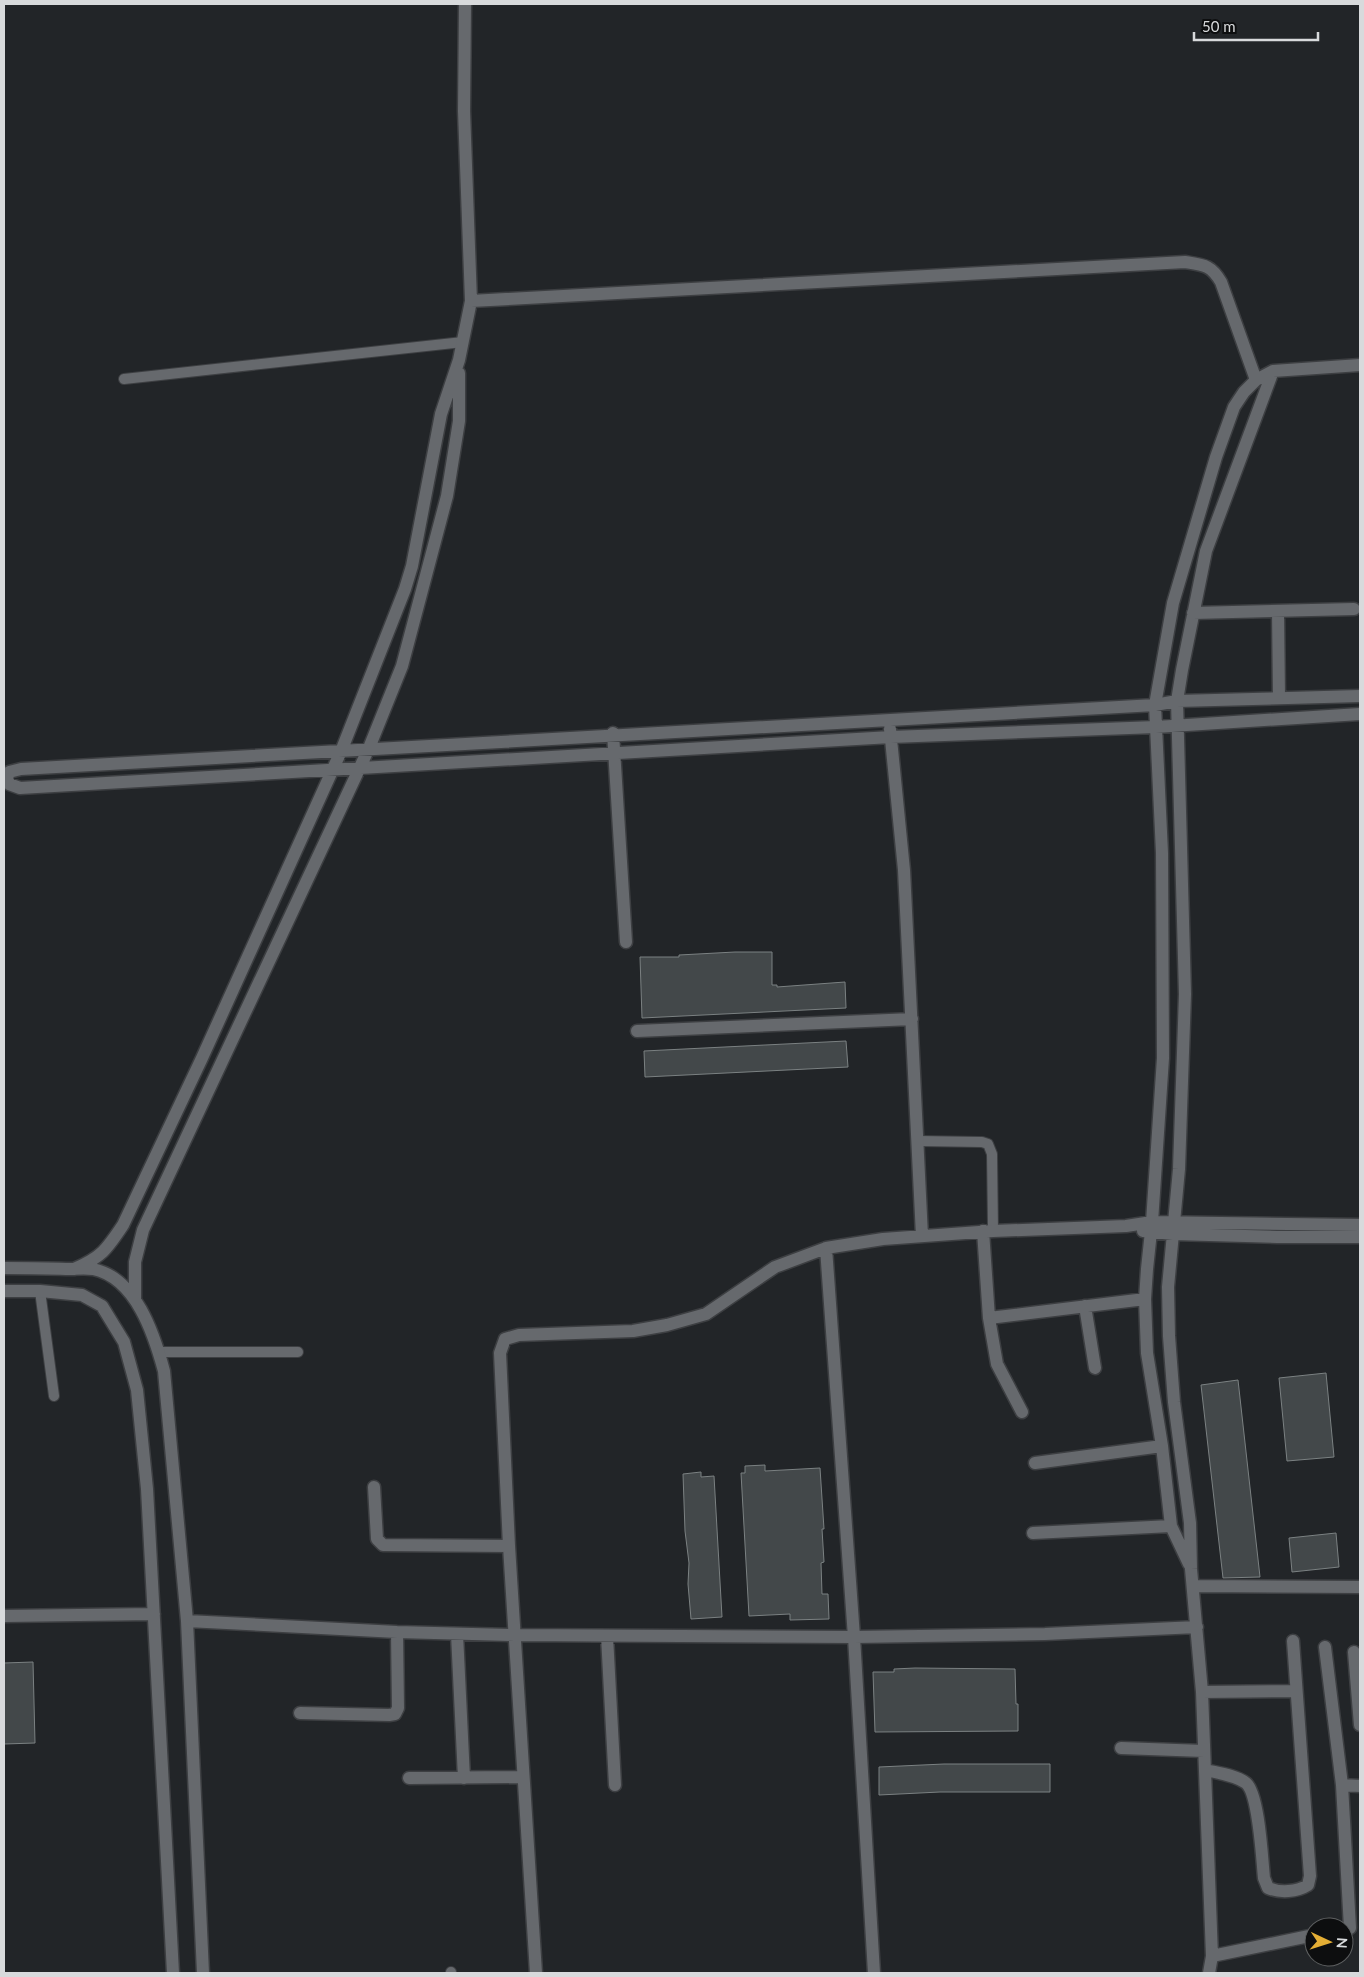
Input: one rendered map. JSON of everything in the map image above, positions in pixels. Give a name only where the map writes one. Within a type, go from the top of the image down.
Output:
[{"type":"street","points":[[74,1269],[94,1261],[108,1248],[124,1225],[333,770],[405,590],[412,566],[441,414],[459,360],[471,301],[464,111],[465,4]]},
{"type":"street","points":[[471,301],[1186,262],[1203,264],[1215,271],[1221,282],[1256,380]]},
{"type":"street","points":[[135,1299],[135,1262],[143,1230],[369,748],[402,666],[447,496],[459,421],[459,360]]},
{"type":"street","points":[[1192,1568],[1171,1526],[1162,1446],[1147,1353],[1145,1299],[1164,1058],[1162,853],[1155,705],[1173,603],[1216,457],[1234,407],[1244,392],[1256,380],[1273,372],[1360,365]]},
{"type":"street","points":[[1273,372],[1206,551],[1182,670],[1178,701],[1185,994],[1179,1169],[1168,1287],[1169,1336],[1174,1402],[1190,1523],[1202,1692],[1211,1967],[1304,1938]]},
{"type":"street","points":[[1193,613],[1354,609]]},
{"type":"street","points":[[1278,611],[1279,698]]},
{"type":"street","points":[[1360,696],[1178,701],[1155,705],[342,749],[21,769],[9,772],[7,778],[9,784],[20,788],[891,737],[1156,727],[1178,724],[1360,714]]},
{"type":"street","points":[[889,719],[904,870],[922,1236]]},
{"type":"street","points":[[613,733],[626,942]]},
{"type":"street","points":[[637,1031],[912,1018]]},
{"type":"street","points":[[536,1973],[509,1546],[500,1353],[505,1339],[519,1335],[633,1331],[683,1321],[706,1314],[776,1267],[826,1248],[883,1238],[988,1231],[1126,1226],[1174,1228],[1360,1225]]},
{"type":"street","points":[[1174,1228],[1277,1237],[1360,1237]]},
{"type":"street","points":[[988,1231],[990,1318],[997,1364],[1022,1412]]},
{"type":"street","points":[[826,1248],[854,1637],[874,1973]]},
{"type":"street","points":[[4,1268],[93,1269],[112,1277],[135,1299],[148,1323],[159,1352],[164,1371],[187,1621],[203,1973]]},
{"type":"street","points":[[4,1291],[40,1291],[82,1295],[102,1306],[124,1342],[137,1390],[147,1488],[173,1973]]},
{"type":"street","points":[[990,1318],[1145,1299]]},
{"type":"street","points":[[1086,1306],[1095,1368]]},
{"type":"street","points":[[1035,1463],[1162,1446]]},
{"type":"street","points":[[374,1487],[377,1538],[383,1545],[509,1546]]},
{"type":"street","points":[[1033,1533],[1171,1526]]},
{"type":"street","points":[[1194,1586],[1360,1587]]},
{"type":"street","points":[[4,1616],[154,1614]]},
{"type":"street","points":[[187,1621],[397,1632],[607,1636],[854,1637],[1045,1634],[1196,1627]]},
{"type":"street","points":[[300,1713],[395,1714],[398,1708],[397,1632]]},
{"type":"street","points":[[457,1634],[464,1778]]},
{"type":"street","points":[[607,1636],[616,1785]]},
{"type":"street","points":[[1205,1770],[1235,1778],[1252,1790],[1256,1804],[1264,1878],[1268,1888],[1276,1891],[1301,1889],[1308,1885],[1310,1876],[1293,1641]]},
{"type":"street","points":[[1325,1647],[1342,1785],[1350,1917]]},
{"type":"street","points":[[1354,1652],[1360,1725]]},
{"type":"street","points":[[1202,1692],[1296,1691]]},
{"type":"street","points":[[1121,1748],[1204,1751]]},
{"type":"street","points":[[409,1778],[523,1777]]},
{"type":"street","points":[[1342,1785],[1360,1786]]},
{"type":"lane","points":[[124,379],[463,342]]},
{"type":"lane","points":[[918,1141],[982,1142],[988,1144],[992,1154],[988,1231]]},
{"type":"lane","points":[[40,1291],[54,1396]]},
{"type":"lane","points":[[159,1352],[298,1352]]},
{"type":"building","points":[[772,952],[772,985],[777,985],[777,987],[845,982],[846,1008],[642,1018],[640,957],[679,957],[679,955]]},
{"type":"building","points":[[846,1041],[848,1067],[645,1077],[644,1051]]},
{"type":"building","points":[[1326,1373],[1334,1457],[1287,1461],[1279,1378]]},
{"type":"building","points":[[1238,1380],[1260,1577],[1223,1578],[1201,1385]]},
{"type":"building","points":[[765,1465],[765,1471],[820,1468],[824,1529],[822,1529],[824,1562],[821,1563],[822,1594],[828,1594],[829,1619],[790,1620],[790,1614],[749,1616],[741,1473],[745,1473],[745,1466]]},
{"type":"building","points":[[701,1472],[701,1477],[714,1476],[722,1617],[691,1619],[683,1474]]},
{"type":"building","points":[[1336,1533],[1339,1567],[1292,1572],[1289,1538]]},
{"type":"building","points":[[33,1662],[35,1743],[4,1744],[4,1663]]},
{"type":"building","points":[[894,1669],[1015,1669],[1018,1731],[875,1732],[873,1672],[894,1672]]},
{"type":"building","points":[[944,1764],[1050,1764],[1050,1792],[940,1792],[879,1795],[879,1767]]}]
